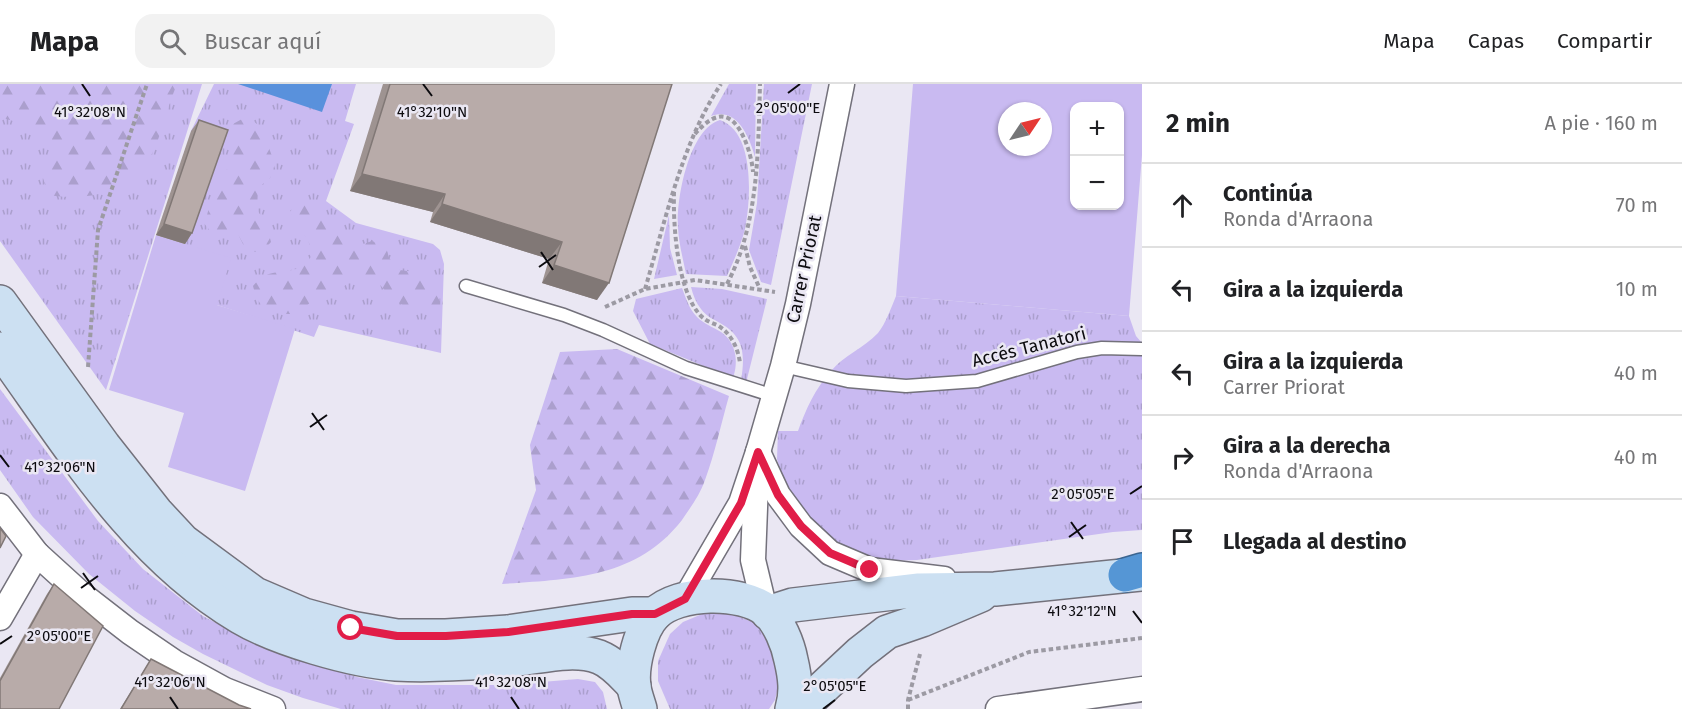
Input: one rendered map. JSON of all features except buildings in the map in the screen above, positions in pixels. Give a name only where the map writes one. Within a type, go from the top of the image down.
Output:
[{"type":"street","name":"Carrer Priorat","points":[[685,599],[741,503],[758,452],[798,304],[842,84]]},
{"type":"street","points":[[0,302],[104,446],[156,512],[183,541],[255,594],[304,615],[351,628],[397,636],[508,632],[632,614],[655,614],[685,599],[714,596],[741,599],[766,611],[778,627],[789,650],[795,678],[795,698],[792,709]]},
{"type":"street","points":[[0,349],[82,463],[135,530],[164,561],[241,618],[295,641],[345,655],[394,664],[511,660],[578,654],[599,657],[616,667],[637,698]]},
{"type":"street","name":"Carrer Priorat","points":[[758,452],[753,560],[766,611]]},
{"type":"street","points":[[758,452],[784,503],[801,526],[830,553],[870,570],[918,575],[994,589]]},
{"type":"street","points":[[0,506],[37,554],[81,594],[174,662],[225,690],[273,709]]},
{"type":"street","points":[[0,618],[37,554]]},
{"type":"street","points":[[766,611],[793,605],[919,590],[994,589],[1136,573]]},
{"type":"street","points":[[800,709],[860,653],[887,632],[922,620],[994,589]]},
{"type":"street","points":[[637,698],[636,652],[655,614]]},
{"type":"street","points":[[998,709],[1142,689]]},
{"type":"lane","points":[[466,286],[577,320],[686,369],[774,396]]},
{"type":"lane","name":"Accés Tanatori","points":[[783,366],[848,381],[906,386],[977,381],[1077,352],[1102,348],[1142,349]]},
{"type":"path","points":[[87,376],[98,230],[147,84]]},
{"type":"path","points":[[645,289],[694,134],[700,118],[721,84]]},
{"type":"path","points":[[728,284],[744,245],[755,181],[760,84]]},
{"type":"path","points":[[694,134],[715,117],[726,117],[732,121],[745,139],[753,164],[755,181]]},
{"type":"path","points":[[674,192],[674,239],[684,281],[701,316],[725,330],[736,346],[740,366],[737,385]]},
{"type":"path","points":[[744,245],[750,267],[761,290]]},
{"type":"path","points":[[577,320],[645,289],[684,281],[695,280],[775,292]]},
{"type":"path","points":[[908,700],[1029,652],[1142,638]]},
{"type":"path","points":[[908,709],[908,700],[921,647]]},
{"type":"green space","points":[[0,84],[202,84],[106,390],[0,241]]},
{"type":"green space","points":[[0,84],[180,84],[175,89],[155,147],[137,174],[111,190],[81,197],[64,197],[48,195],[41,171],[48,160],[52,137],[26,125],[0,117]]},
{"type":"green space","points":[[214,84],[356,84],[345,121],[354,124],[326,201],[356,223],[433,244],[440,250],[444,264],[441,353],[319,325],[314,337],[217,305],[185,244],[220,141],[191,131]]},
{"type":"green space","points":[[729,84],[756,84],[755,157],[745,132],[735,119],[720,114],[711,116]]},
{"type":"green space","points":[[764,84],[812,84],[771,285],[761,282],[749,250],[757,203]]},
{"type":"green space","points":[[913,84],[1142,84],[1142,155],[1129,316],[896,296]]},
{"type":"green space","points":[[242,119],[253,121],[261,127],[275,164],[270,178],[258,188],[257,210],[266,223],[271,242],[261,253],[246,250],[238,234],[211,232],[203,222],[216,182],[225,173],[232,160],[233,124]]},
{"type":"green space","points":[[720,120],[731,127],[740,138],[745,152],[749,201],[745,229],[727,276],[686,274],[678,228],[682,183],[700,137],[709,126]]},
{"type":"green space","points":[[298,200],[308,201],[322,208],[347,241],[357,246],[372,241],[386,246],[389,258],[400,270],[421,273],[439,290],[440,310],[410,308],[396,301],[375,279],[358,277],[335,292],[319,295],[297,314],[268,310],[259,301],[253,286],[268,274],[299,268],[312,255],[308,239],[297,227],[290,212]]},
{"type":"green space","points":[[669,215],[670,248],[677,275],[654,279]]},
{"type":"green space","points":[[156,235],[231,258],[217,305],[295,329],[245,491],[168,467],[184,413],[109,390]]},
{"type":"green space","points":[[691,287],[722,289],[767,299],[746,383],[741,381],[743,355],[739,341],[728,328],[703,311],[696,302]]},
{"type":"green space","points":[[682,288],[697,317],[721,332],[730,341],[736,359],[733,378],[650,344],[633,311],[636,299]]},
{"type":"green space","points":[[896,296],[1129,316],[1136,336],[1142,343],[1142,530],[1113,532],[917,560],[882,561],[846,550],[821,536],[783,481],[777,459],[778,431],[798,431],[804,415],[825,378],[836,365],[878,333]]},
{"type":"green space","points":[[617,349],[729,396],[712,459],[700,491],[682,520],[664,539],[644,554],[623,565],[577,577],[502,584],[536,490],[530,445],[560,352]]},
{"type":"green space","points":[[0,389],[98,521],[143,569],[203,616],[261,647],[357,677],[396,685],[506,685],[578,679],[595,682],[603,692],[607,709],[341,709],[267,685],[203,654],[135,611],[89,574],[33,517],[0,470]]},
{"type":"green space","points":[[707,612],[727,612],[755,623],[769,637],[780,679],[775,700],[769,709],[670,709],[658,681],[658,661],[670,634],[683,622]]},
{"type":"water","points":[[238,84],[332,84],[322,112]]},
{"type":"route","points":[[351,628],[397,636],[446,636],[508,632],[632,614],[655,614],[685,599],[741,503],[758,452],[778,495],[801,526],[830,553],[870,570]]}]
